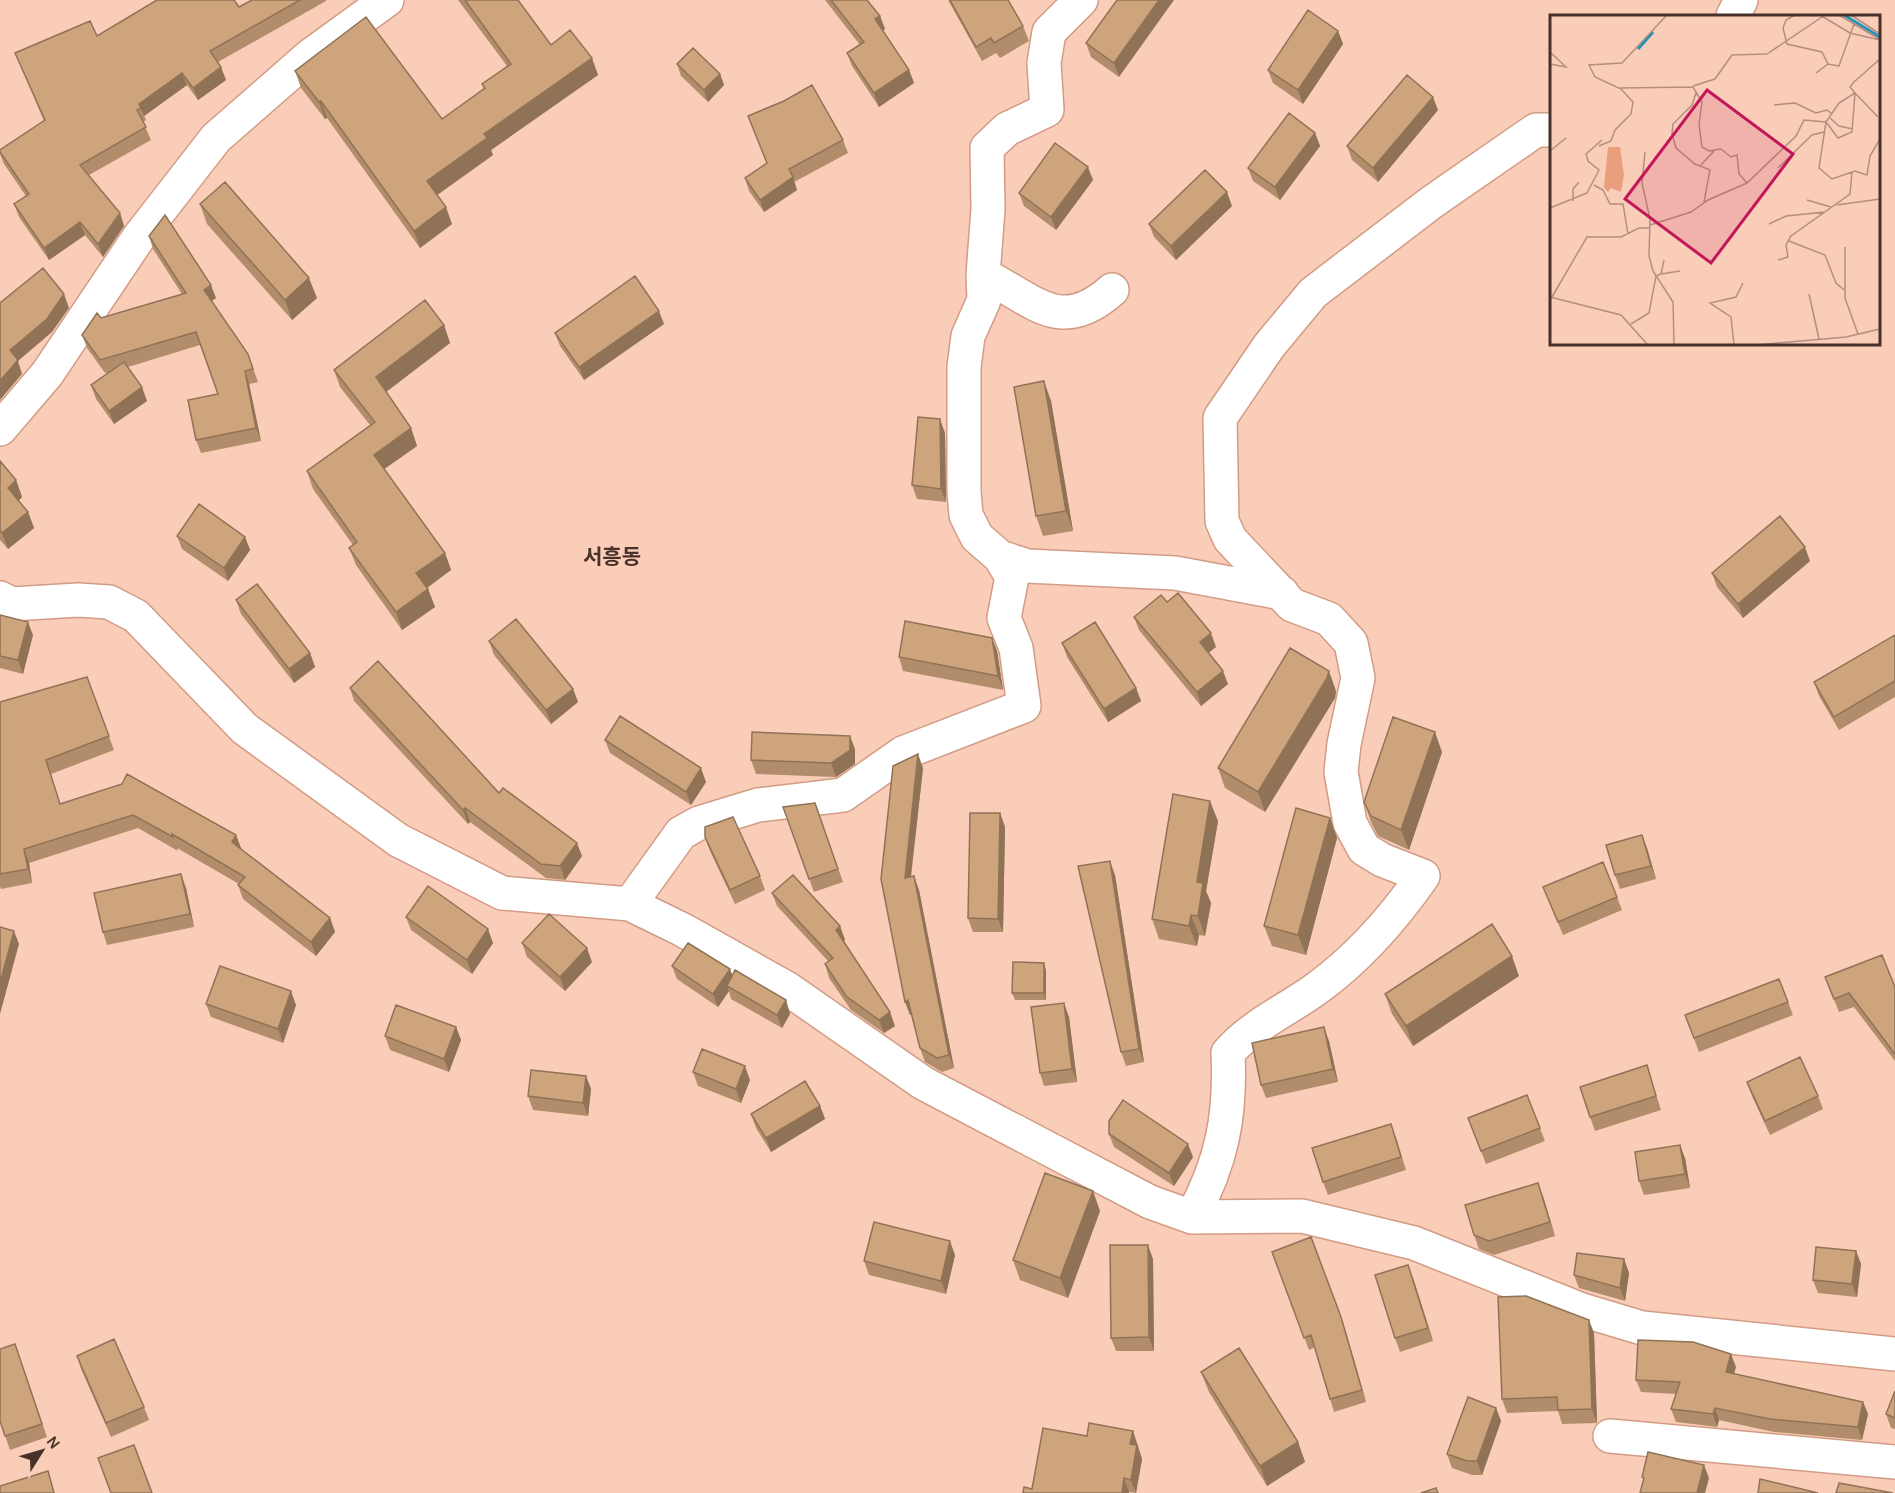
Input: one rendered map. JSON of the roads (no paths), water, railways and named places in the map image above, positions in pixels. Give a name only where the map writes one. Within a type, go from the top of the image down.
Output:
[{"type":"street","points":[[0,429],[47,374],[140,237],[216,138],[311,55],[387,0]]},
{"type":"street","points":[[630,904],[681,833],[699,823],[758,805],[843,795],[903,753],[1024,706],[1016,648],[1004,618],[1012,578],[1000,557],[977,537],[966,515],[964,367],[968,336],[984,300],[983,275],[988,209],[987,148],[1007,129],[1047,110],[1044,63],[1049,32],[1081,0]]},
{"type":"street","points":[[1734,15],[1741,0]]},
{"type":"street","points":[[1192,1217],[1208,1189],[1221,1148],[1230,1096],[1228,1053],[1241,1038],[1317,988],[1357,954],[1393,918],[1423,876],[1382,860],[1364,849],[1350,823],[1341,772],[1344,744],[1358,678],[1352,643],[1329,619],[1292,605],[1230,538],[1222,521],[1220,418],[1269,346],[1313,293],[1432,202],[1536,130],[1550,130]]},
{"type":"street","points":[[983,275],[1042,307],[1065,313],[1083,311],[1112,290]]},
{"type":"street","points":[[1000,557],[1027,566],[1174,573],[1282,593]]},
{"type":"street","points":[[0,598],[12,604],[78,600],[109,602],[136,616],[245,729],[398,840],[501,893],[630,904],[683,930],[788,989],[943,1094],[1150,1202],[1192,1217],[1302,1216],[1414,1243],[1582,1310],[1642,1328],[1895,1354]]},
{"type":"street","points":[[1610,1436],[1895,1462]]},
{"type":"district","name":"서흥동","points":[[612,557]]}]
